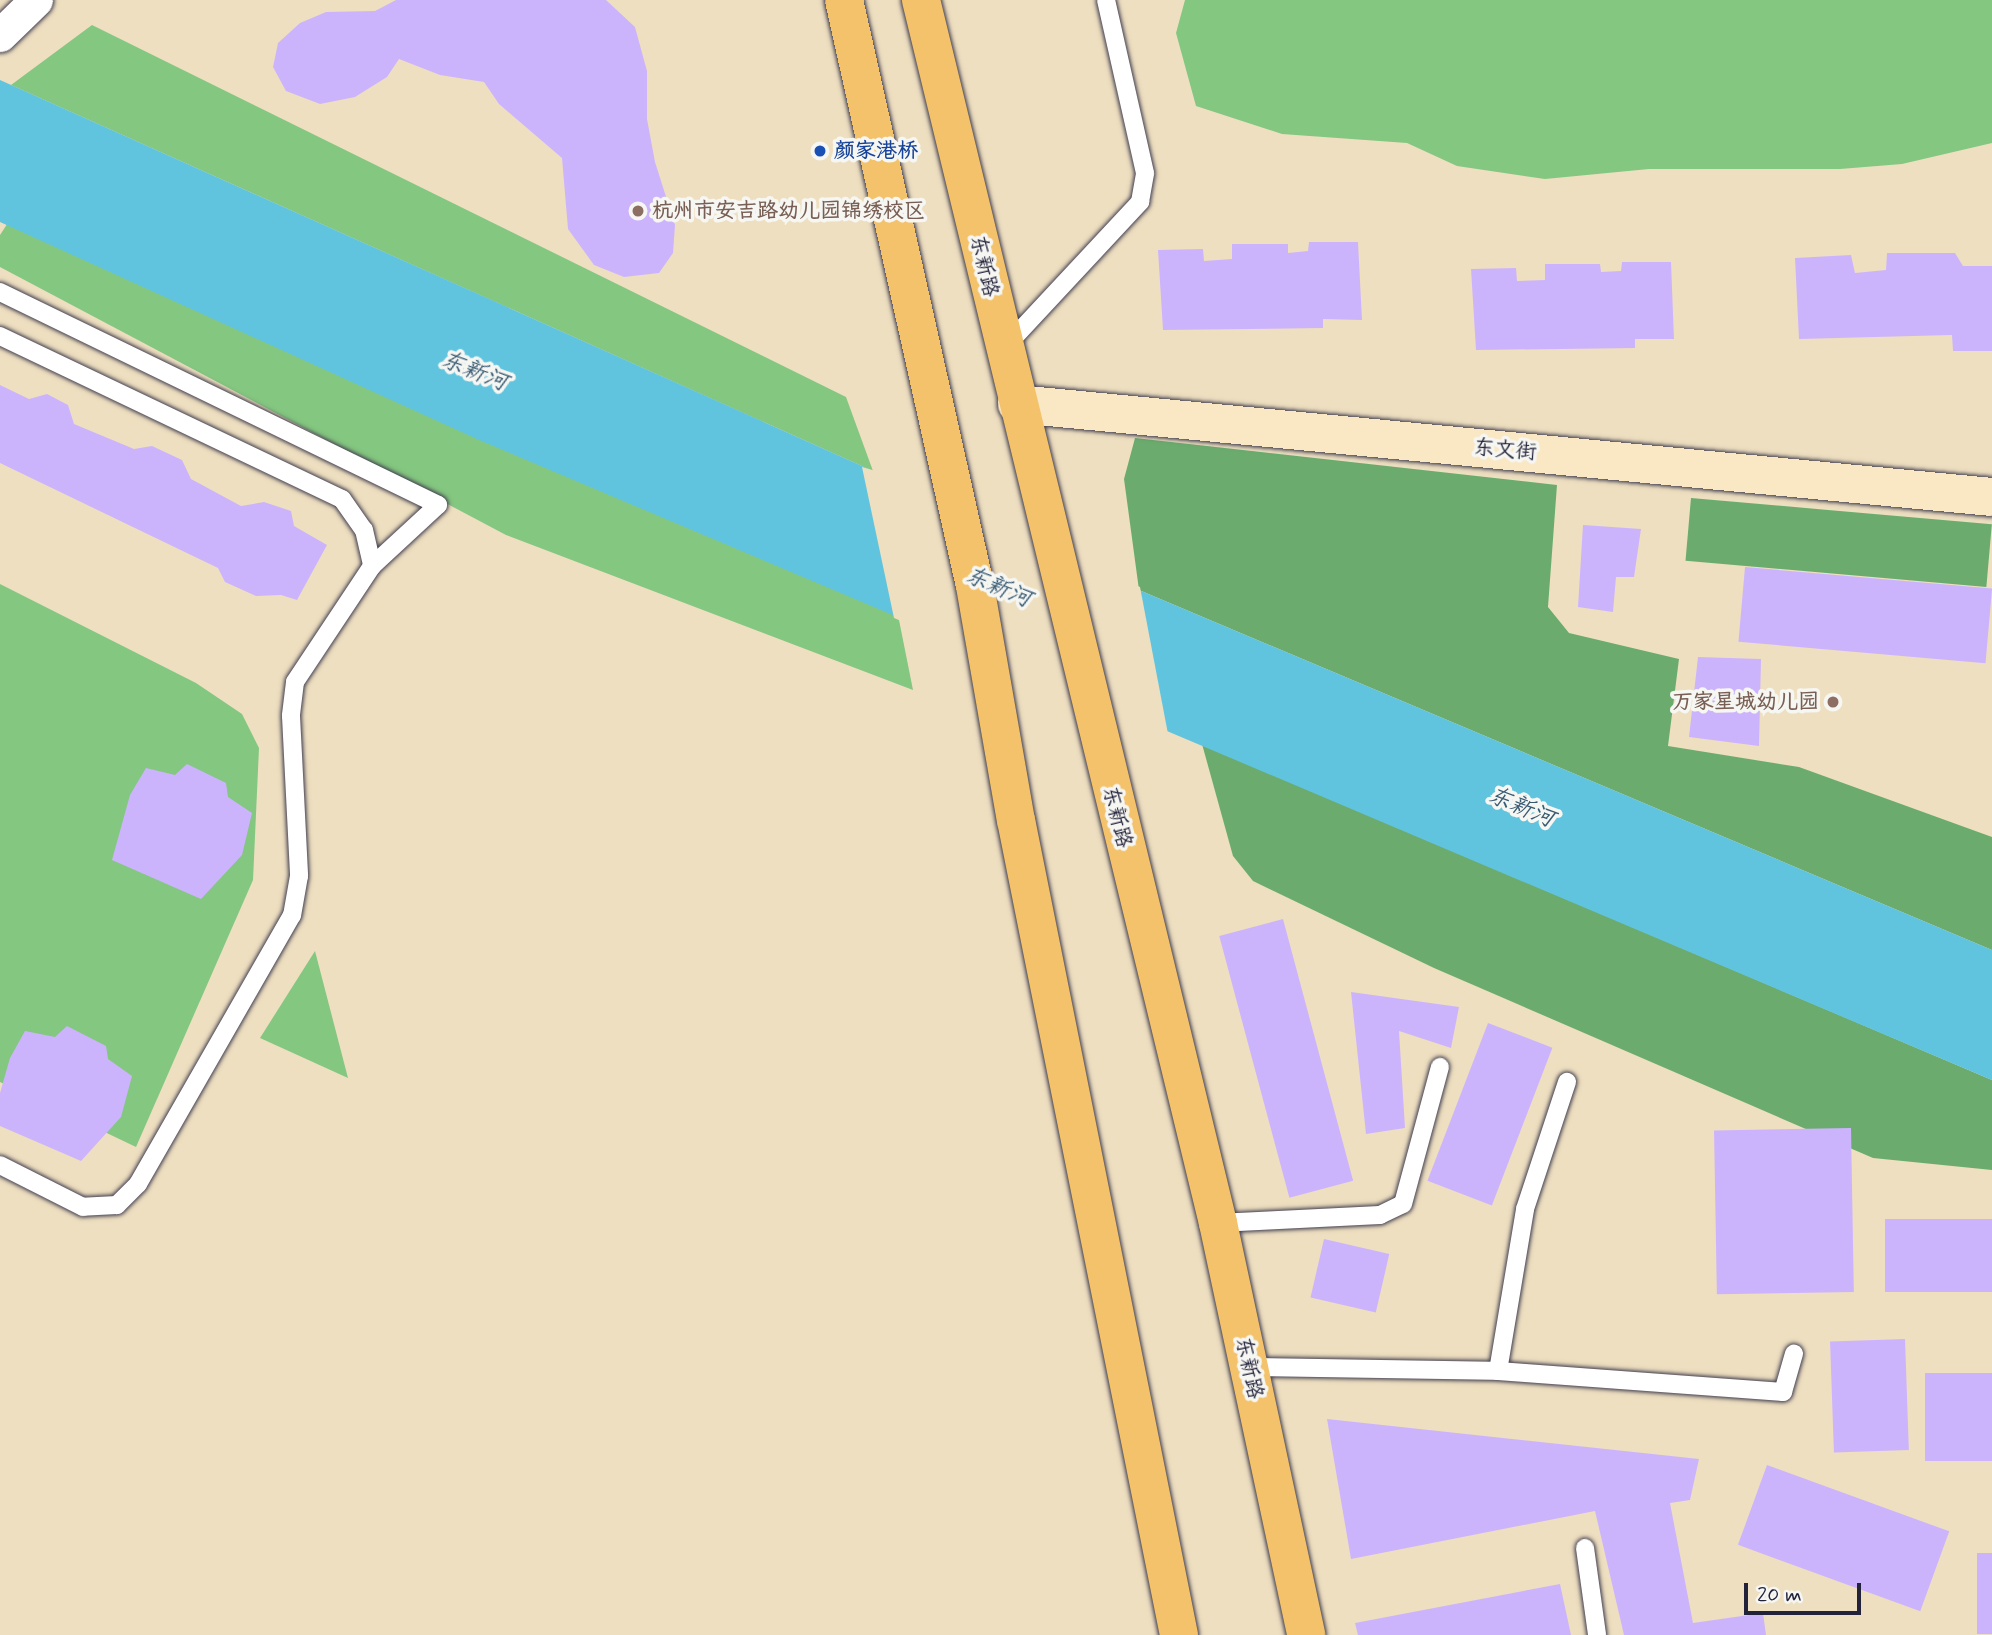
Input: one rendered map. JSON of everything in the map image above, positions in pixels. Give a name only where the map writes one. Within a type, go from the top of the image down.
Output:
[{"type":"main road","points":[[845,0],[989,660],[1016,820],[1179,1635]]},
{"type":"main road","name":"东新路","points":[[921,0],[1017,404],[1054,540],[1097,733],[1217,1223],[1307,1635]]},
{"type":"street","name":"东文街","points":[[1017,404],[1992,497]]},
{"type":"lane","points":[[1004,348],[1140,202],[1145,173],[1106,0]]},
{"type":"lane","points":[[0,292],[438,505],[372,566],[295,682],[291,716],[299,876],[292,915],[138,1185],[117,1205],[83,1207],[0,1165]]},
{"type":"lane","points":[[0,337],[342,499],[364,530],[372,566]]},
{"type":"lane","points":[[1217,1223],[1380,1215],[1403,1204],[1440,1067]]},
{"type":"lane","points":[[1498,1371],[1525,1209],[1567,1082]]},
{"type":"lane","points":[[1249,1367],[1498,1371],[1783,1392],[1794,1354]]},
{"type":"lane","points":[[1585,1548],[1597,1635]]},
{"type":"green space","points":[[1185,0],[1992,0],[1992,143],[1902,164],[1840,169],[1649,169],[1545,179],[1457,166],[1407,143],[1282,134],[1196,106],[1176,33]]},
{"type":"green space","points":[[92,25],[846,397],[873,471],[11,85]]},
{"type":"green space","points":[[15,212],[897,610],[913,690],[506,535],[0,267],[0,235]]},
{"type":"green space","points":[[1135,438],[1557,485],[1548,607],[1569,633],[1679,659],[1668,746],[1799,767],[1992,837],[1992,950],[1139,590],[1124,479]]},
{"type":"green space","points":[[1691,498],[1992,524],[1986,587],[1686,561]]},
{"type":"green space","points":[[0,584],[196,683],[242,714],[259,748],[253,880],[136,1147],[0,1082]]},
{"type":"green space","points":[[1202,744],[1992,1080],[1992,1170],[1873,1158],[1434,968],[1253,881],[1233,856]]},
{"type":"green space","points":[[315,951],[348,1078],[260,1038]]},
{"type":"water","name":"东新河","points":[[0,80],[1139,590],[1992,950],[1992,1080],[479,440],[0,222]]},
{"type":"pier","points":[[862,467],[893,476],[1140,587],[1168,734],[894,618]]},
{"type":"building","points":[[396,0],[606,0],[635,27],[647,71],[647,119],[655,162],[675,225],[673,253],[659,273],[624,277],[594,265],[568,229],[562,158],[499,104],[484,82],[440,75],[399,59],[387,77],[355,97],[320,104],[286,91],[273,67],[278,43],[300,23],[326,12],[375,11]]},
{"type":"building","points":[[1309,242],[1358,242],[1362,320],[1323,319],[1323,328],[1163,330],[1158,250],[1203,249],[1204,261],[1232,259],[1232,244],[1288,244],[1288,253],[1308,251]]},
{"type":"building","points":[[1887,253],[1955,253],[1963,266],[1992,266],[1992,351],[1953,351],[1952,335],[1799,339],[1795,258],[1851,255],[1855,273],[1886,270]]},
{"type":"building","points":[[1622,262],[1671,262],[1674,339],[1635,339],[1635,348],[1476,350],[1471,269],[1516,268],[1517,281],[1545,280],[1545,264],[1600,264],[1601,272],[1621,271]]},
{"type":"building","points":[[0,385],[29,399],[47,394],[68,405],[74,424],[134,449],[152,446],[182,460],[191,479],[241,506],[264,502],[291,511],[294,526],[327,545],[297,600],[281,595],[256,596],[225,582],[218,568],[0,463]]},
{"type":"building","points":[[1583,525],[1641,529],[1634,577],[1616,577],[1613,612],[1578,607]]},
{"type":"building","points":[[1745,567],[1992,589],[1986,663],[1738,642]]},
{"type":"building","points":[[1698,657],[1761,659],[1759,746],[1689,737]]},
{"type":"building","points":[[187,764],[226,783],[228,797],[252,813],[242,855],[201,899],[112,860],[130,795],[146,768],[175,775]]},
{"type":"building","points":[[1283,919],[1353,1181],[1289,1198],[1219,936]]},
{"type":"building","points":[[1351,992],[1459,1007],[1451,1048],[1399,1031],[1405,1128],[1366,1134]]},
{"type":"building","points":[[1488,1023],[1552,1048],[1492,1206],[1427,1181]]},
{"type":"building","points":[[67,1026],[106,1046],[108,1059],[132,1076],[121,1117],[81,1161],[0,1126],[0,1093],[10,1058],[25,1031],[55,1037]]},
{"type":"building","points":[[1851,1128],[1854,1292],[1717,1294],[1714,1130]]},
{"type":"building","points":[[1885,1219],[1992,1219],[1992,1292],[1885,1292]]},
{"type":"building","points":[[1324,1239],[1389,1254],[1376,1313],[1311,1297]]},
{"type":"building","points":[[1905,1339],[1909,1450],[1834,1453],[1830,1342]]},
{"type":"building","points":[[1925,1373],[1992,1373],[1992,1461],[1925,1461]]},
{"type":"building","points":[[1327,1419],[1699,1459],[1690,1500],[1670,1503],[1693,1623],[1763,1613],[1766,1635],[1624,1635],[1595,1511],[1351,1559]]},
{"type":"building","points":[[1767,1465],[1949,1531],[1920,1611],[1738,1545]]},
{"type":"building","points":[[1977,1553],[1992,1553],[1992,1634],[1977,1634]]},
{"type":"building","points":[[1560,1584],[1571,1635],[1358,1635],[1355,1623]]},
{"type":"place","name":"颜家港桥","points":[[820,151]]},
{"type":"place","name":"杭州市安吉路幼儿园锦绣校区","points":[[638,211]]},
{"type":"place","name":"万家星城幼儿园","points":[[1833,702]]}]
